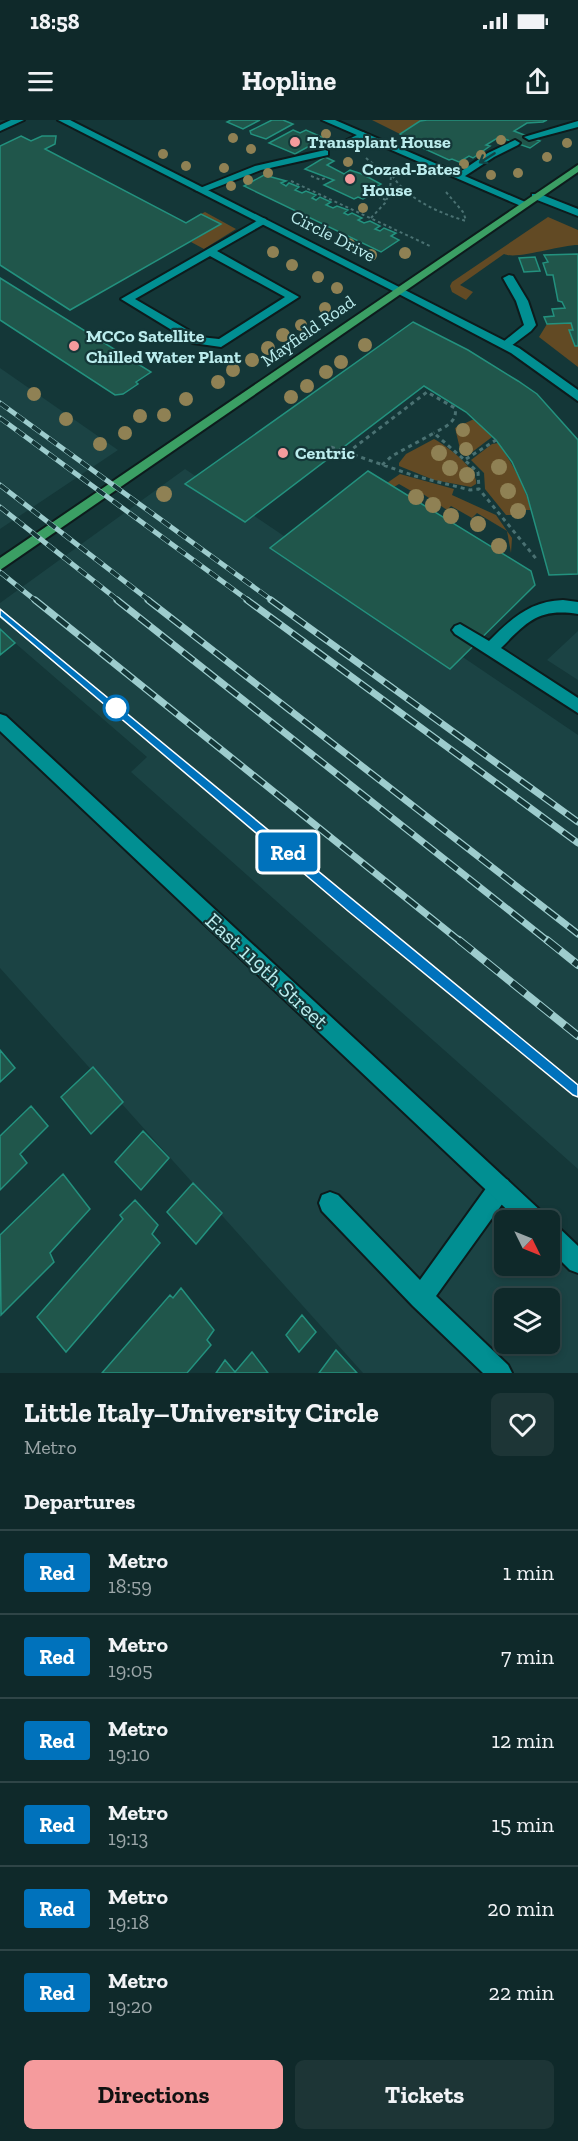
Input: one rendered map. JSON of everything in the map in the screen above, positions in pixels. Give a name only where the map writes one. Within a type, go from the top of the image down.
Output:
[{"type":"main road","name":"Mayfield Road","points":[[0,565],[578,168]]},
{"type":"street","points":[[0,128],[20,120]]},
{"type":"street","name":"Circle Drive","points":[[63,120],[507,345],[552,374],[578,398]]},
{"type":"street","points":[[327,120],[525,204]]},
{"type":"street","points":[[571,120],[578,123]]},
{"type":"street","points":[[529,137],[578,123]]},
{"type":"street","points":[[352,140],[363,135]]},
{"type":"street","points":[[459,176],[491,154],[515,143]]},
{"type":"street","points":[[200,190],[270,166],[325,153]]},
{"type":"street","points":[[536,196],[578,213]]},
{"type":"street","points":[[209,251],[293,297],[221,343],[198,340],[127,299],[209,251],[262,221]]},
{"type":"street","points":[[507,345],[530,325],[522,301],[509,278]]},
{"type":"street","points":[[490,649],[528,613],[557,603],[578,608]]},
{"type":"street","points":[[460,630],[578,706]]},
{"type":"street","name":"East 119th Street","points":[[0,721],[523,1210]]},
{"type":"street","points":[[422,1298],[500,1188]]},
{"type":"street","points":[[330,1203],[422,1298],[500,1373]]},
{"type":"street","points":[[560,1245],[578,1262]]},
{"type":"path","points":[[371,219],[390,192],[391,175],[387,160]]},
{"type":"path","points":[[270,166],[280,176],[431,247]]},
{"type":"path","points":[[391,175],[408,192],[447,215],[469,221]]},
{"type":"path","points":[[390,192],[408,192]]},
{"type":"path","points":[[372,194],[386,200]]},
{"type":"path","points":[[347,453],[427,392],[455,408],[456,413],[451,424],[392,456],[382,465]]},
{"type":"path","points":[[434,433],[478,472],[480,489],[538,561]]},
{"type":"path","points":[[466,459],[496,440]]},
{"type":"path","points":[[331,447],[444,485],[470,490],[480,489]]},
{"type":"shaded area","points":[[372,120],[427,120],[420,121],[400,134]]},
{"type":"shaded area","points":[[205,212],[236,229],[204,249],[191,242],[220,224],[201,214]]},
{"type":"shaded area","points":[[548,217],[578,230],[578,245],[528,254],[504,254],[460,285],[473,292],[466,300],[452,292],[450,286],[452,282]]},
{"type":"shaded area","points":[[571,323],[573,330],[569,330],[575,346],[578,346],[578,367],[539,337],[547,324]]},
{"type":"shaded area","points":[[0,368],[118,450],[0,529]]},
{"type":"shaded area","points":[[474,419],[492,437],[467,456],[461,453],[455,428]]},
{"type":"shaded area","points":[[434,439],[467,465],[476,478],[476,484],[471,487],[434,480],[399,466],[406,454]]},
{"type":"shaded area","points":[[498,443],[525,492],[531,510],[525,510],[525,515],[506,515],[485,489],[484,473],[471,460],[492,444]]},
{"type":"shaded area","points":[[185,469],[578,735],[578,1169],[131,772],[147,757],[0,630],[0,603]]},
{"type":"shaded area","points":[[400,474],[454,489],[452,495],[496,515],[512,538],[511,553],[507,531],[477,513],[472,518],[451,506],[447,510],[423,494],[420,496],[399,484],[394,487],[387,483]]},
{"type":"shaded area","points":[[578,631],[578,680],[547,660]]},
{"type":"shaded area","points":[[0,721],[523,1210],[494,1210],[494,1276],[560,1276],[560,1245],[578,1262],[578,1373],[363,1373],[0,968]]},
{"type":"building","points":[[260,120],[243,129],[227,122]]},
{"type":"building","points":[[272,120],[283,120],[293,124],[266,139],[251,134],[250,131]]},
{"type":"building","points":[[547,120],[527,123],[514,131],[540,141],[530,148],[499,137],[486,145],[490,146],[473,158],[469,156],[459,162],[406,143],[410,141],[400,134],[420,121]]},
{"type":"building","name":"Transplant House","points":[[293,130],[300,133],[306,130],[324,138],[295,154],[269,143]]},
{"type":"building","points":[[21,136],[31,141],[42,136],[56,136],[55,144],[45,149],[186,223],[201,214],[221,224],[70,310],[0,265],[0,146]]},
{"type":"building","name":"Cozad-Bates House","points":[[325,157],[334,161],[327,165],[344,174],[350,170],[362,174],[381,184],[378,186],[383,188],[363,199],[358,197],[354,199],[324,185],[334,180],[305,169]]},
{"type":"building","points":[[264,175],[286,181],[281,183],[286,186],[289,183],[299,187],[295,190],[302,193],[306,191],[316,195],[312,198],[316,200],[320,197],[331,202],[326,205],[333,208],[337,206],[348,210],[344,213],[348,215],[352,213],[362,218],[358,220],[364,223],[370,221],[380,226],[375,229],[380,231],[384,228],[396,233],[391,236],[399,240],[381,252],[244,186]]},
{"type":"building","points":[[578,254],[578,346],[575,346],[569,330],[573,330],[571,323],[547,324],[544,317],[554,316],[552,309],[565,308],[562,302],[558,301],[553,275],[547,275],[543,263],[548,262],[544,255]]},
{"type":"building","points":[[535,257],[540,271],[524,272],[519,258]]},
{"type":"building","name":"MCCo Satellite Chilled Water Plant","points":[[0,278],[151,372],[123,394],[115,395],[0,320]]},
{"type":"building","name":"Centric","points":[[413,322],[468,350],[537,394],[578,440],[578,574],[549,575],[527,495],[512,462],[496,440],[466,412],[424,386],[245,522],[185,484]]},
{"type":"building","points":[[368,471],[531,571],[535,585],[450,669],[270,548]]},
{"type":"building","points":[[0,629],[15,643],[0,655]]},
{"type":"building","points":[[0,1050],[15,1068],[0,1082]]},
{"type":"building","points":[[93,1067],[123,1102],[91,1134],[61,1097]]},
{"type":"building","points":[[31,1106],[48,1126],[20,1154],[27,1163],[0,1190],[0,1136]]},
{"type":"building","points":[[143,1131],[169,1158],[141,1190],[115,1162]]},
{"type":"building","points":[[63,1174],[90,1209],[50,1253],[54,1262],[1,1315],[0,1235]]},
{"type":"building","points":[[193,1183],[222,1213],[196,1244],[167,1212]]},
{"type":"building","points":[[135,1200],[158,1225],[152,1234],[160,1243],[66,1352],[37,1317],[123,1219],[120,1215]]},
{"type":"building","points":[[181,1288],[214,1330],[207,1340],[211,1345],[187,1373],[102,1373],[170,1295],[173,1298]]},
{"type":"building","points":[[302,1315],[316,1332],[299,1352],[286,1335]]},
{"type":"building","points":[[336,1350],[357,1373],[319,1373]]},
{"type":"building","points":[[252,1352],[268,1373],[216,1373],[225,1360],[235,1372]]},
{"type":"railway","points":[[0,403],[273,601]]},
{"type":"railway","points":[[0,418],[249,601]]},
{"type":"railway","points":[[0,485],[150,601]]},
{"type":"railway","points":[[0,507],[119,601]]},
{"type":"railway","points":[[0,572],[36,601]]},
{"type":"railway","points":[[35,600],[461,942]]},
{"type":"railway","points":[[117,600],[549,942]]},
{"type":"railway","points":[[148,600],[578,934]]},
{"type":"railway","points":[[247,600],[578,843]]},
{"type":"railway","points":[[271,600],[578,822]]},
{"type":"railway","points":[[0,613],[397,942]]},
{"type":"railway","points":[[395,940],[578,1090]]},
{"type":"railway","points":[[459,940],[578,1036]]},
{"type":"railway","points":[[547,940],[578,965]]},
{"type":"metro line","name":"Red","points":[[0,613],[578,1090]]},
{"type":"place","name":"Transplant House","points":[[295,142]]},
{"type":"place","name":"Cozad-Bates House","points":[[350,179]]},
{"type":"place","name":"MCCo Satellite Chilled Water Plant","points":[[74,346]]},
{"type":"place","name":"Centric","points":[[283,453]]}]
